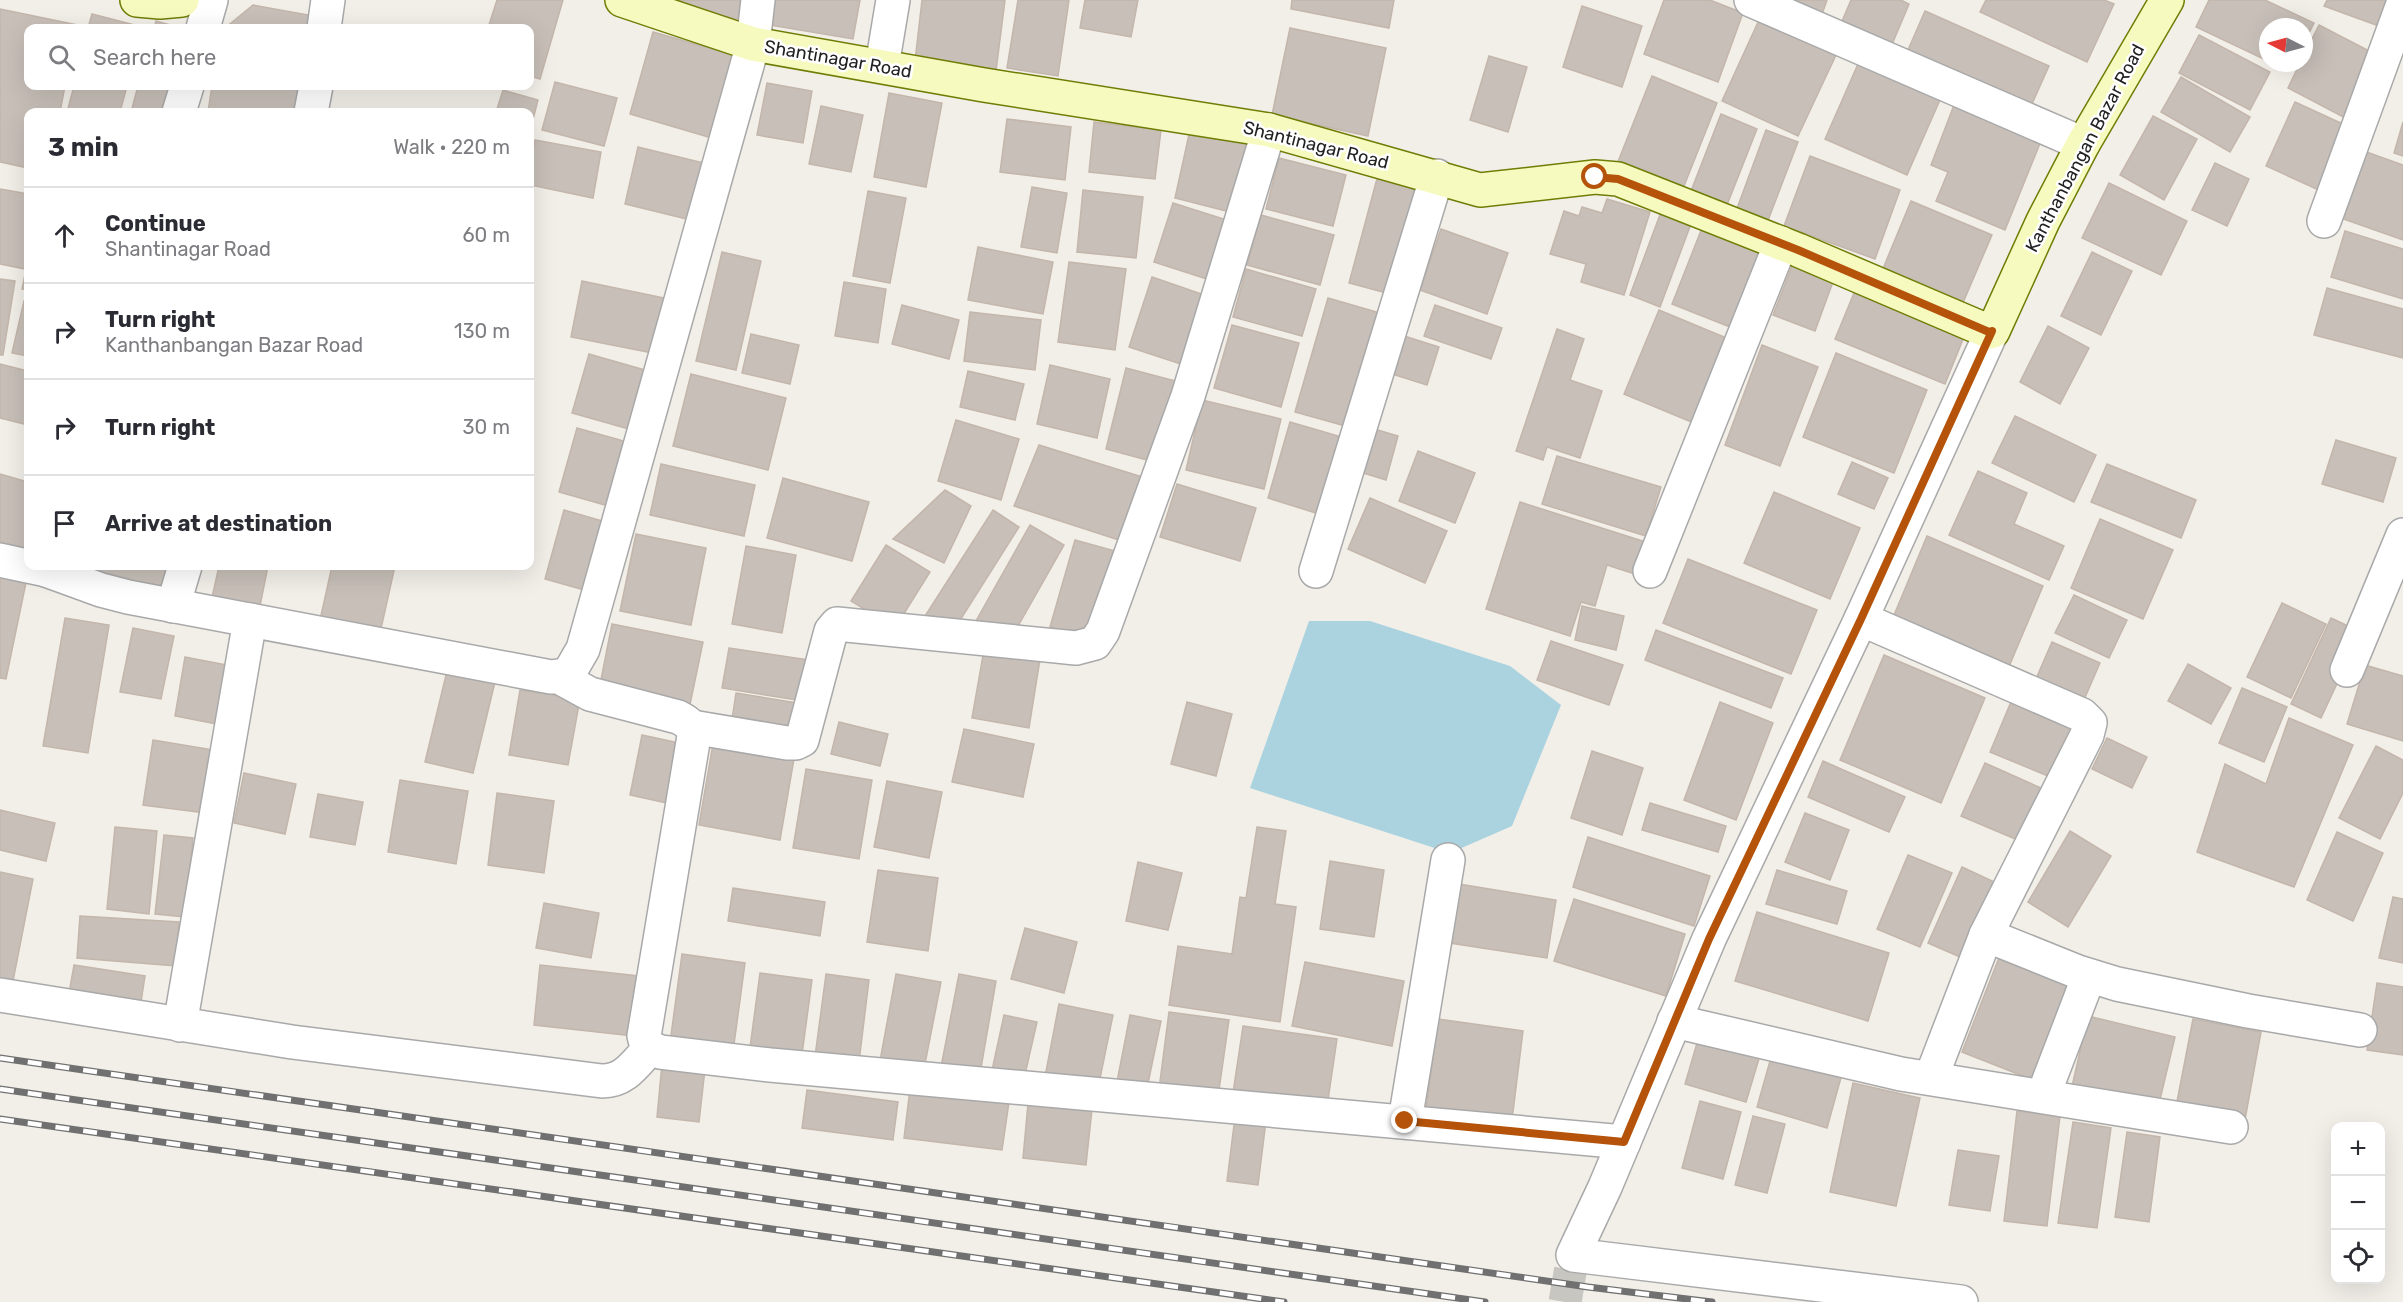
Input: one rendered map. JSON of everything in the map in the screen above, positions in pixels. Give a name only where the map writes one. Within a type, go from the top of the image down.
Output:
[{"type":"street","points":[[204,24],[211,0]]},
{"type":"street","points":[[325,24],[328,0]]},
{"type":"street","name":"Shantinagar Road","points":[[622,0],[753,44],[984,85],[1269,130],[1486,191],[1595,177],[1618,179],[1781,243],[1990,331]]},
{"type":"street","points":[[559,677],[568,675],[583,649],[753,44],[758,0]]},
{"type":"street","points":[[882,66],[893,0]]},
{"type":"street","points":[[1751,0],[2083,144]]},
{"type":"street","name":"Kanthanbangan Bazar Road","points":[[1961,1302],[1573,1255],[1605,1187],[1709,939],[1861,619],[1990,331],[2083,144],[2167,0]]},
{"type":"street","points":[[2324,221],[2403,4]]},
{"type":"street","points":[[180,108],[186,90]]},
{"type":"street","points":[[312,108],[315,90]]},
{"type":"street","points":[[692,727],[788,743],[802,740],[831,631],[837,624],[1076,648],[1095,643],[1103,631],[1188,396],[1269,130]]},
{"type":"street","points":[[1316,571],[1437,176]]},
{"type":"street","points":[[1650,571],[1781,243]]},
{"type":"street","points":[[2347,670],[2403,535]]},
{"type":"street","points":[[0,560],[24,564]]},
{"type":"street","points":[[53,570],[101,590],[173,606],[559,677],[590,694],[687,721],[692,727],[693,736],[644,1036],[650,1048],[660,1052],[770,1065],[1624,1142]]},
{"type":"street","points":[[173,606],[183,570]]},
{"type":"street","points":[[1861,619],[2082,715],[2090,723],[2087,735],[1986,935],[1931,1078]]},
{"type":"street","points":[[180,1025],[250,620]]},
{"type":"street","points":[[1405,1121],[1448,860]]},
{"type":"street","points":[[1986,935],[2089,976],[2117,984],[2248,1011],[2360,1030]]},
{"type":"street","points":[[2043,1096],[2089,976]]},
{"type":"street","points":[[0,995],[292,1042],[602,1081],[614,1081],[623,1076],[650,1048]]},
{"type":"street","points":[[1674,1021],[1844,1061],[1931,1078],[2231,1127]]},
{"type":"water","points":[[1309,621],[1370,621],[1510,666],[1561,705],[1512,826],[1450,853],[1250,788]]},
{"type":"building","points":[[497,0],[563,0],[540,79],[534,77],[534,24],[489,24]]},
{"type":"building","points":[[679,0],[741,0],[738,19],[678,7]]},
{"type":"building","points":[[773,0],[860,0],[853,39],[769,25]]},
{"type":"building","points":[[922,0],[1005,0],[996,71],[915,61]]},
{"type":"building","points":[[1018,0],[1069,0],[1058,76],[1007,68]]},
{"type":"building","points":[[1085,0],[1138,0],[1131,37],[1080,28]]},
{"type":"building","points":[[1292,0],[1394,0],[1389,28],[1291,9]]},
{"type":"building","points":[[1664,0],[1710,0],[1743,13],[1718,82],[1644,54]]},
{"type":"building","points":[[1777,0],[1827,0],[1821,17]]},
{"type":"building","points":[[1851,0],[1901,0],[1909,4],[1888,54],[1837,33]]},
{"type":"building","points":[[1986,0],[2104,0],[2114,4],[2087,62],[1980,12]]},
{"type":"building","points":[[2209,0],[2265,0],[2303,18],[2259,18],[2259,57],[2196,27]]},
{"type":"building","points":[[2327,0],[2397,0],[2387,29],[2324,6]]},
{"type":"building","points":[[253,5],[314,16],[313,24],[230,24]]},
{"type":"building","points":[[1582,6],[1642,26],[1622,87],[1563,67]]},
{"type":"building","points":[[0,9],[73,24],[24,24],[24,90],[64,90],[61,108],[24,108],[24,167],[0,162]]},
{"type":"building","points":[[1925,11],[2049,66],[2027,115],[1904,59]]},
{"type":"building","points":[[92,14],[130,24],[89,24]]},
{"type":"building","points":[[1759,20],[1836,55],[1798,136],[1722,101]]},
{"type":"building","points":[[2319,25],[2381,57],[2349,120],[2288,88],[2296,72],[2313,72],[2313,37]]},
{"type":"building","points":[[1290,28],[1386,48],[1368,136],[1272,115]]},
{"type":"building","points":[[653,32],[745,58],[722,141],[630,114]]},
{"type":"building","points":[[2199,35],[2259,66],[2259,72],[2270,72],[2250,110],[2179,73]]},
{"type":"building","points":[[1489,56],[1527,67],[1508,132],[1470,120]]},
{"type":"building","points":[[1858,64],[1940,100],[1907,175],[1825,139]]},
{"type":"building","points":[[1652,76],[1717,103],[1682,191],[1617,164]]},
{"type":"building","points":[[2181,77],[2250,117],[2230,152],[2161,112]]},
{"type":"building","points":[[555,82],[617,98],[604,146],[542,130]]},
{"type":"building","points":[[767,83],[812,91],[803,143],[757,135]]},
{"type":"building","points":[[73,90],[126,90],[121,108],[68,108]]},
{"type":"building","points":[[137,90],[179,90],[173,108],[132,108]]},
{"type":"building","points":[[211,90],[310,90],[307,108],[209,108]]},
{"type":"building","points":[[503,90],[538,100],[534,116],[534,108],[497,108]]},
{"type":"building","points":[[889,93],[942,103],[926,187],[874,177]]},
{"type":"building","points":[[2295,102],[2352,128],[2323,192],[2266,166]]},
{"type":"building","points":[[1954,105],[2041,141],[2005,230],[1936,201],[1948,172],[1931,165]]},
{"type":"building","points":[[821,106],[863,115],[851,172],[809,164]]},
{"type":"building","points":[[1721,114],[1757,129],[1725,210],[1689,196]]},
{"type":"building","points":[[2153,116],[2197,139],[2164,200],[2120,175]]},
{"type":"building","points":[[1007,119],[1071,127],[1065,180],[1000,172]]},
{"type":"building","points":[[1094,122],[1161,130],[1155,179],[1089,172]]},
{"type":"building","points":[[2403,122],[2403,156],[2394,153]]},
{"type":"building","points":[[1190,130],[1254,144],[1238,214],[1175,198]]},
{"type":"building","points":[[1766,130],[1798,142],[1767,223],[1736,211]]},
{"type":"building","points":[[535,140],[601,152],[593,198],[534,186]]},
{"type":"building","points":[[638,147],[712,165],[699,222],[625,204]]},
{"type":"building","points":[[2361,150],[2403,165],[2403,240],[2338,217]]},
{"type":"building","points":[[1810,156],[1900,190],[1875,259],[1784,226]]},
{"type":"building","points":[[1279,158],[1346,175],[1333,226],[1266,209]]},
{"type":"building","points":[[2215,163],[2249,179],[2227,226],[2192,210]]},
{"type":"building","points":[[1378,175],[1423,187],[1394,295],[1349,283]]},
{"type":"building","points":[[2109,183],[2187,221],[2161,275],[2082,238]]},
{"type":"building","points":[[1032,187],[1067,193],[1057,253],[1021,247]]},
{"type":"building","points":[[0,189],[24,193],[24,269],[0,264]]},
{"type":"building","points":[[1083,190],[1143,197],[1136,258],[1077,252]]},
{"type":"building","points":[[868,191],[906,198],[890,283],[853,276]]},
{"type":"building","points":[[1607,199],[1650,212],[1624,295],[1581,282],[1586,264],[1550,254],[1564,211],[1579,216],[1582,207],[1602,213]]},
{"type":"building","points":[[1911,201],[1992,235],[1962,305],[1882,271]]},
{"type":"building","points":[[1173,203],[1233,222],[1213,281],[1154,262]]},
{"type":"building","points":[[1661,212],[1691,224],[1660,307],[1630,295]]},
{"type":"building","points":[[1261,215],[1334,235],[1320,285],[1247,265]]},
{"type":"building","points":[[1702,228],[1765,253],[1735,329],[1672,304]]},
{"type":"building","points":[[1441,229],[1508,253],[1487,314],[1420,290]]},
{"type":"building","points":[[2345,231],[2403,249],[2403,299],[2331,277]]},
{"type":"building","points":[[978,247],[1053,262],[1043,314],[968,300]]},
{"type":"building","points":[[722,252],[761,261],[736,370],[696,361]]},
{"type":"building","points":[[2092,252],[2132,271],[2101,335],[2061,316]]},
{"type":"building","points":[[1069,262],[1126,269],[1115,350],[1058,342]]},
{"type":"building","points":[[1792,266],[1833,282],[1815,331],[1773,315]]},
{"type":"building","points":[[1246,269],[1316,289],[1302,336],[1233,317]]},
{"type":"building","points":[[1152,277],[1213,298],[1190,367],[1129,347]]},
{"type":"building","points":[[0,279],[15,281],[3,355],[0,355]]},
{"type":"building","points":[[582,281],[674,300],[663,355],[571,337]]},
{"type":"building","points":[[844,282],[886,289],[878,343],[835,336]]},
{"type":"building","points":[[2327,288],[2403,309],[2403,358],[2314,335]]},
{"type":"building","points":[[1854,293],[1964,337],[1945,384],[1835,339]]},
{"type":"building","points":[[1328,298],[1380,313],[1349,427],[1295,412]]},
{"type":"building","points":[[24,301],[24,355],[12,353]]},
{"type":"building","points":[[902,305],[959,320],[949,359],[892,344]]},
{"type":"building","points":[[1435,305],[1502,328],[1491,359],[1424,336]]},
{"type":"building","points":[[1659,310],[1736,342],[1701,426],[1624,394]]},
{"type":"building","points":[[970,312],[1041,320],[1035,370],[964,361]]},
{"type":"building","points":[[1232,325],[1299,343],[1281,407],[1214,388]]},
{"type":"building","points":[[2048,326],[2089,348],[2060,404],[2020,382]]},
{"type":"building","points":[[1557,329],[1584,339],[1570,380],[1602,391],[1580,458],[1547,447],[1543,460],[1516,451]]},
{"type":"building","points":[[751,334],[799,345],[790,384],[742,373]]},
{"type":"building","points":[[1401,335],[1439,347],[1427,385],[1389,373]]},
{"type":"building","points":[[1762,345],[1818,367],[1780,466],[1725,445]]},
{"type":"building","points":[[1836,353],[1927,390],[1894,473],[1803,437]]},
{"type":"building","points":[[589,354],[659,374],[643,433],[572,413]]},
{"type":"building","points":[[0,364],[24,370],[24,424],[0,418]]},
{"type":"building","points":[[1050,365],[1110,379],[1097,438],[1037,424]]},
{"type":"building","points":[[1126,368],[1183,383],[1162,464],[1106,449]]},
{"type":"building","points":[[968,371],[1024,384],[1015,420],[960,407]]},
{"type":"building","points":[[691,374],[786,398],[768,470],[673,446]]},
{"type":"building","points":[[1202,400],[1281,419],[1264,489],[1186,470]]},
{"type":"building","points":[[2015,416],[2096,455],[2074,502],[1992,463]]},
{"type":"building","points":[[956,420],[1019,439],[1001,500],[938,481]]},
{"type":"building","points":[[1290,422],[1345,438],[1322,515],[1268,498]]},
{"type":"building","points":[[577,428],[638,445],[619,509],[559,492]]},
{"type":"building","points":[[1371,428],[1398,436],[1386,480],[1360,472]]},
{"type":"building","points":[[2336,440],[2396,458],[2383,502],[2322,484]]},
{"type":"building","points":[[1039,445],[1149,479],[1125,542],[1014,506]]},
{"type":"building","points":[[1418,451],[1475,473],[1455,523],[1399,501]]},
{"type":"building","points":[[1557,456],[1661,487],[1646,536],[1542,504]]},
{"type":"building","points":[[1852,462],[1888,478],[1874,509],[1838,494]]},
{"type":"building","points":[[661,464],[755,485],[744,536],[650,515]]},
{"type":"building","points":[[2107,464],[2196,500],[2181,538],[2091,502]]},
{"type":"building","points":[[1978,471],[2027,493],[2014,524],[2064,546],[2049,580],[1949,535]]},
{"type":"building","points":[[0,474],[24,481],[24,550],[0,543]]},
{"type":"building","points":[[783,478],[869,502],[852,561],[767,538]]},
{"type":"building","points":[[1177,484],[1256,508],[1240,561],[1160,537]]},
{"type":"building","points":[[945,490],[971,506],[944,563],[893,539]]},
{"type":"building","points":[[1774,492],[1860,528],[1830,599],[1744,563]]},
{"type":"building","points":[[1370,498],[1447,531],[1425,583],[1348,549]]},
{"type":"building","points":[[1520,502],[1652,544],[1641,576],[1607,565],[1595,606],[1581,602],[1570,636],[1486,609]]},
{"type":"building","points":[[564,510],[613,524],[595,593],[545,579]]},
{"type":"building","points":[[993,510],[1019,527],[952,633],[925,616]]},
{"type":"building","points":[[2100,519],[2173,550],[2143,619],[2071,588]]},
{"type":"building","points":[[1030,525],[1064,545],[1010,640],[976,621]]},
{"type":"building","points":[[636,534],[706,548],[691,625],[620,611]]},
{"type":"building","points":[[1927,536],[2043,586],[2005,676],[1889,627]]},
{"type":"building","points":[[1075,540],[1115,551],[1090,638],[1050,627]]},
{"type":"building","points":[[886,545],[930,572],[895,628],[851,601]]},
{"type":"building","points":[[746,546],[796,555],[782,633],[732,624]]},
{"type":"building","points":[[1688,559],[1817,610],[1791,674],[1663,623]]},
{"type":"building","points":[[0,567],[28,573],[6,679],[0,678]]},
{"type":"building","points":[[89,570],[171,570],[165,593]]},
{"type":"building","points":[[218,570],[267,570],[257,621],[209,611]]},
{"type":"building","points":[[331,570],[394,570],[378,642],[318,629]]},
{"type":"building","points":[[2074,595],[2127,620],[2109,658],[2055,633]]},
{"type":"building","points":[[2282,603],[2326,624],[2291,698],[2247,677]]},
{"type":"building","points":[[1582,606],[1624,616],[1616,650],[1575,640]]},
{"type":"building","points":[[65,618],[109,625],[88,753],[43,746]]},
{"type":"building","points":[[2331,618],[2361,632],[2321,718],[2291,704]]},
{"type":"building","points":[[612,624],[703,642],[688,714],[598,695]]},
{"type":"building","points":[[133,628],[174,636],[161,699],[120,692]]},
{"type":"building","points":[[1656,630],[1783,678],[1771,708],[1645,660]]},
{"type":"building","points":[[1551,641],[1623,665],[1609,705],[1537,680]]},
{"type":"building","points":[[2052,642],[2100,663],[2080,709],[2032,688]]},
{"type":"building","points":[[985,644],[1041,653],[1029,728],[972,718]]},
{"type":"building","points":[[729,648],[815,661],[809,702],[722,688]]},
{"type":"building","points":[[1884,655],[1985,698],[1941,803],[1840,760]]},
{"type":"building","points":[[185,657],[227,665],[217,724],[175,716]]},
{"type":"building","points":[[2188,664],[2231,688],[2211,724],[2168,701]]},
{"type":"building","points":[[2365,665],[2403,676],[2403,741],[2347,724]]},
{"type":"building","points":[[447,671],[495,682],[473,773],[425,762]]},
{"type":"building","points":[[2242,688],[2287,707],[2264,762],[2219,743]]},
{"type":"building","points":[[520,690],[580,699],[568,765],[509,755]]},
{"type":"building","points":[[736,693],[804,704],[799,737],[731,726]]},
{"type":"building","points":[[2013,697],[2083,726],[2060,781],[1990,752]]},
{"type":"building","points":[[1187,702],[1232,714],[1216,776],[1171,764]]},
{"type":"building","points":[[1720,702],[1773,723],[1736,820],[1684,800]]},
{"type":"building","points":[[2289,718],[2353,745],[2294,887],[2197,852],[2225,764],[2266,784]]},
{"type":"building","points":[[839,722],[888,734],[880,766],[831,754]]},
{"type":"building","points":[[964,729],[1034,744],[1023,797],[952,782]]},
{"type":"building","points":[[642,735],[689,745],[676,805],[630,795]]},
{"type":"building","points":[[714,738],[795,753],[780,840],[699,825]]},
{"type":"building","points":[[2107,738],[2147,757],[2132,788],[2092,769]]},
{"type":"building","points":[[153,740],[214,750],[205,813],[143,805]]},
{"type":"building","points":[[2376,746],[2403,760],[2403,793],[2380,839],[2339,818]]},
{"type":"building","points":[[1592,751],[1643,768],[1622,835],[1571,818]]},
{"type":"building","points":[[1823,761],[1905,797],[1889,832],[1808,797]]},
{"type":"building","points":[[1985,763],[2050,792],[2027,844],[1961,816]]},
{"type":"building","points":[[806,769],[872,780],[859,859],[793,848]]},
{"type":"building","points":[[244,773],[296,784],[285,834],[234,823]]},
{"type":"building","points":[[400,780],[468,791],[456,864],[388,852]]},
{"type":"building","points":[[887,781],[942,792],[929,858],[874,847]]},
{"type":"building","points":[[497,793],[554,801],[544,873],[488,865]]},
{"type":"building","points":[[318,794],[363,802],[355,845],[310,837]]},
{"type":"building","points":[[1650,803],[1726,826],[1718,852],[1642,830]]},
{"type":"building","points":[[0,810],[55,823],[46,861],[0,850]]},
{"type":"building","points":[[1805,813],[1849,830],[1830,880],[1785,862]]},
{"type":"building","points":[[115,827],[157,831],[149,914],[107,909]]},
{"type":"building","points":[[1257,827],[1286,831],[1275,904],[1296,907],[1280,1022],[1169,1005],[1178,946],[1232,954],[1240,897],[1246,898]]},
{"type":"building","points":[[2070,831],[2111,856],[2068,927],[2028,902]]},
{"type":"building","points":[[2337,832],[2383,853],[2353,921],[2307,900]]},
{"type":"building","points":[[164,835],[193,838],[185,917],[155,914]]},
{"type":"building","points":[[1588,837],[1710,876],[1694,926],[1573,887]]},
{"type":"building","points":[[1908,855],[1952,873],[1920,947],[1877,929]]},
{"type":"building","points":[[1330,861],[1384,870],[1374,937],[1320,929]]},
{"type":"building","points":[[1138,862],[1182,873],[1168,930],[1126,921]]},
{"type":"building","points":[[1962,867],[2001,885],[1967,960],[1928,943]]},
{"type":"building","points":[[878,870],[938,878],[928,951],[867,942]]},
{"type":"building","points":[[1777,870],[1847,891],[1837,924],[1766,904]]},
{"type":"building","points":[[0,872],[33,879],[11,991],[0,988]]},
{"type":"building","points":[[1459,884],[1556,900],[1547,958],[1450,943]]},
{"type":"building","points":[[733,888],[825,902],[820,936],[728,921]]},
{"type":"building","points":[[2393,897],[2403,899],[2403,963],[2379,958]]},
{"type":"building","points":[[1574,899],[1685,934],[1666,996],[1554,961]]},
{"type":"building","points":[[544,903],[599,913],[591,958],[536,948]]},
{"type":"building","points":[[1757,912],[1889,953],[1868,1021],[1735,981]]},
{"type":"building","points":[[80,916],[179,922],[176,966],[77,958]]},
{"type":"building","points":[[1025,928],[1077,942],[1064,993],[1011,979]]},
{"type":"building","points":[[2004,945],[2079,974],[2038,1082],[1962,1052]]},
{"type":"building","points":[[682,954],[745,963],[732,1059],[669,1050]]},
{"type":"building","points":[[1305,962],[1404,981],[1392,1046],[1292,1026]]},
{"type":"building","points":[[74,965],[145,976],[139,1015],[67,1004]]},
{"type":"building","points":[[540,965],[648,977],[642,1037],[534,1025]]},
{"type":"building","points":[[760,973],[812,980],[801,1062],[749,1055]]},
{"type":"building","points":[[826,974],[869,980],[858,1070],[814,1064]]},
{"type":"building","points":[[896,974],[941,982],[924,1069],[880,1061]]},
{"type":"building","points":[[959,974],[996,981],[980,1074],[941,1067]]},
{"type":"building","points":[[2377,983],[2403,987],[2403,1055],[2367,1050]]},
{"type":"building","points":[[1059,1004],[1113,1015],[1097,1093],[1044,1082]]},
{"type":"building","points":[[1169,1012],[1229,1020],[1218,1097],[1159,1089]]},
{"type":"building","points":[[1004,1015],[1037,1022],[1023,1083],[991,1075]]},
{"type":"building","points":[[1130,1015],[1161,1021],[1146,1093],[1116,1087]]},
{"type":"building","points":[[2088,1016],[2175,1037],[2157,1112],[2071,1091]]},
{"type":"building","points":[[1438,1019],[1523,1031],[1511,1128],[1425,1117]]},
{"type":"building","points":[[2193,1019],[2261,1032],[2244,1125],[2175,1112]]},
{"type":"building","points":[[1243,1026],[1337,1039],[1327,1107],[1233,1093]]},
{"type":"building","points":[[1700,1033],[1761,1052],[1746,1102],[1685,1084]]},
{"type":"building","points":[[1772,1054],[1842,1074],[1827,1128],[1757,1107]]},
{"type":"building","points":[[662,1064],[705,1069],[699,1122],[657,1117]]},
{"type":"building","points":[[1853,1083],[1920,1098],[1896,1206],[1830,1192]]},
{"type":"building","points":[[910,1089],[1009,1102],[1002,1150],[904,1138]]},
{"type":"building","points":[[807,1090],[898,1102],[893,1140],[802,1128]]},
{"type":"building","points":[[1029,1093],[1093,1100],[1086,1165],[1023,1158]]},
{"type":"building","points":[[1700,1101],[1741,1112],[1723,1179],[1682,1168]]},
{"type":"building","points":[[1236,1109],[1267,1113],[1258,1185],[1227,1181]]},
{"type":"building","points":[[2017,1111],[2060,1116],[2047,1226],[2004,1221]]},
{"type":"building","points":[[1753,1116],[1785,1124],[1767,1193],[1735,1185]]},
{"type":"building","points":[[2073,1122],[2111,1128],[2097,1228],[2058,1223]]},
{"type":"building","points":[[2127,1132],[2160,1137],[2149,1222],[2115,1217]]},
{"type":"building","points":[[1958,1150],[1999,1156],[1990,1211],[1949,1205]]},
{"type":"tunnel","points":[[1565,1302],[1573,1255]]},
{"type":"railway","points":[[0,1058],[1588,1287],[1712,1302]]},
{"type":"railway","points":[[0,1089],[1485,1302]]},
{"type":"railway","points":[[0,1119],[1284,1302]]},
{"type":"route","points":[[1405,1121],[1624,1142],[1709,939],[1861,619],[1992,331],[1989,332],[1798,250],[1618,179],[1595,177]]}]
